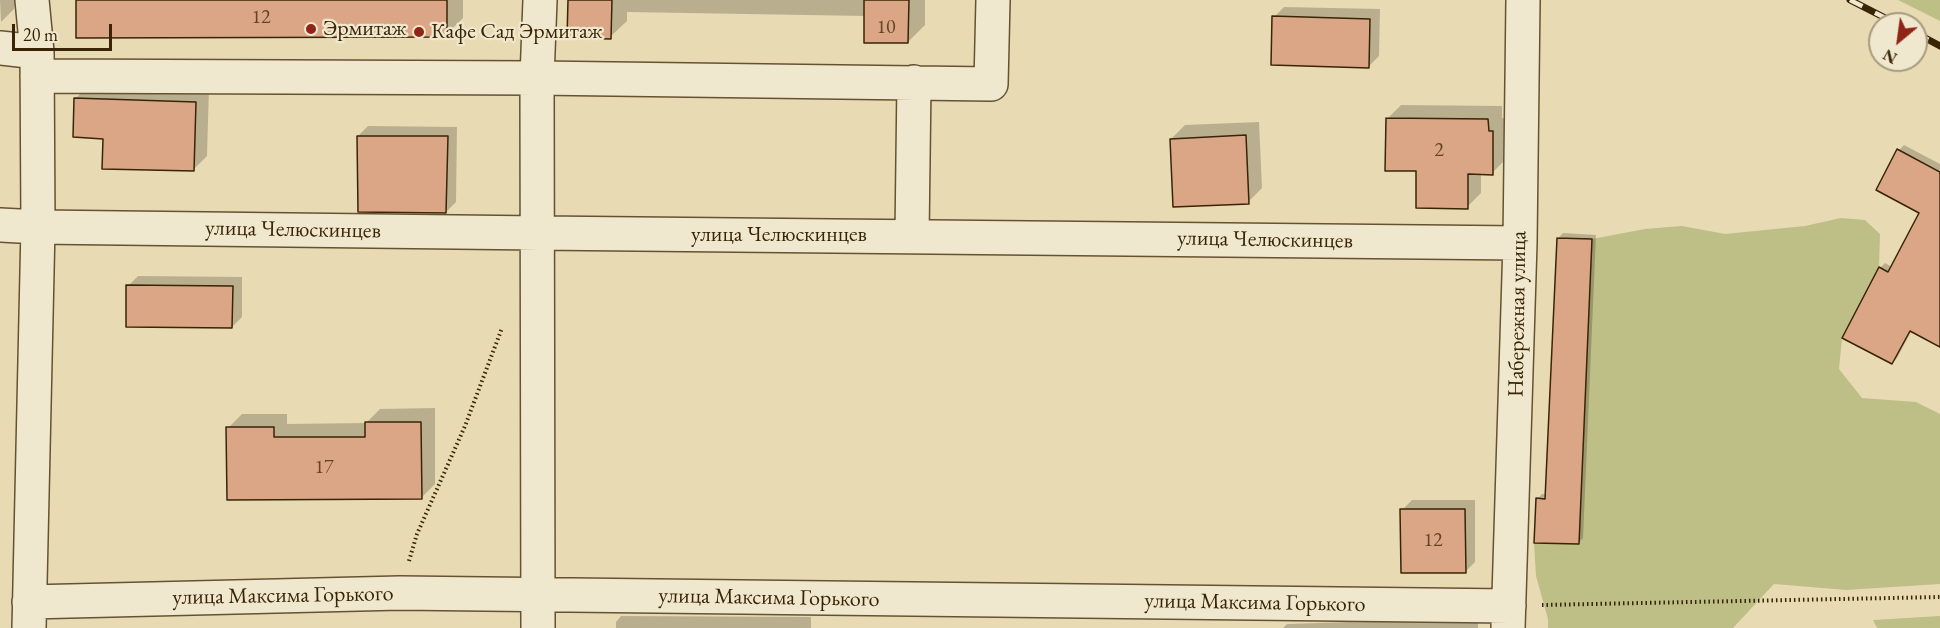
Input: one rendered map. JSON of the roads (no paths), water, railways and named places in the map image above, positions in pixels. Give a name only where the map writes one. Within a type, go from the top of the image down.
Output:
[{"type":"street","points":[[29,615],[38,227],[37,64],[32,0]]},
{"type":"street","points":[[538,628],[537,78],[540,0]]},
{"type":"street","points":[[0,48],[37,64],[537,78],[991,84],[993,0]]},
{"type":"street","name":"Набережная улица","points":[[1508,617],[1520,243],[1523,0]]},
{"type":"street","points":[[912,236],[914,82]]},
{"type":"street","name":"улица Челюскинцев","points":[[0,225],[1520,243]]},
{"type":"street","name":"улица Максима Горького","points":[[29,615],[400,593],[1508,617]]},
{"type":"railway","points":[[1850,0],[1874,12]]},
{"type":"railway","points":[[1928,40],[1940,46]]},
{"type":"place","name":"Эрмитаж","points":[[311,29]]},
{"type":"place","name":"Кафе Сад Эрмитаж","points":[[419,32]]}]
